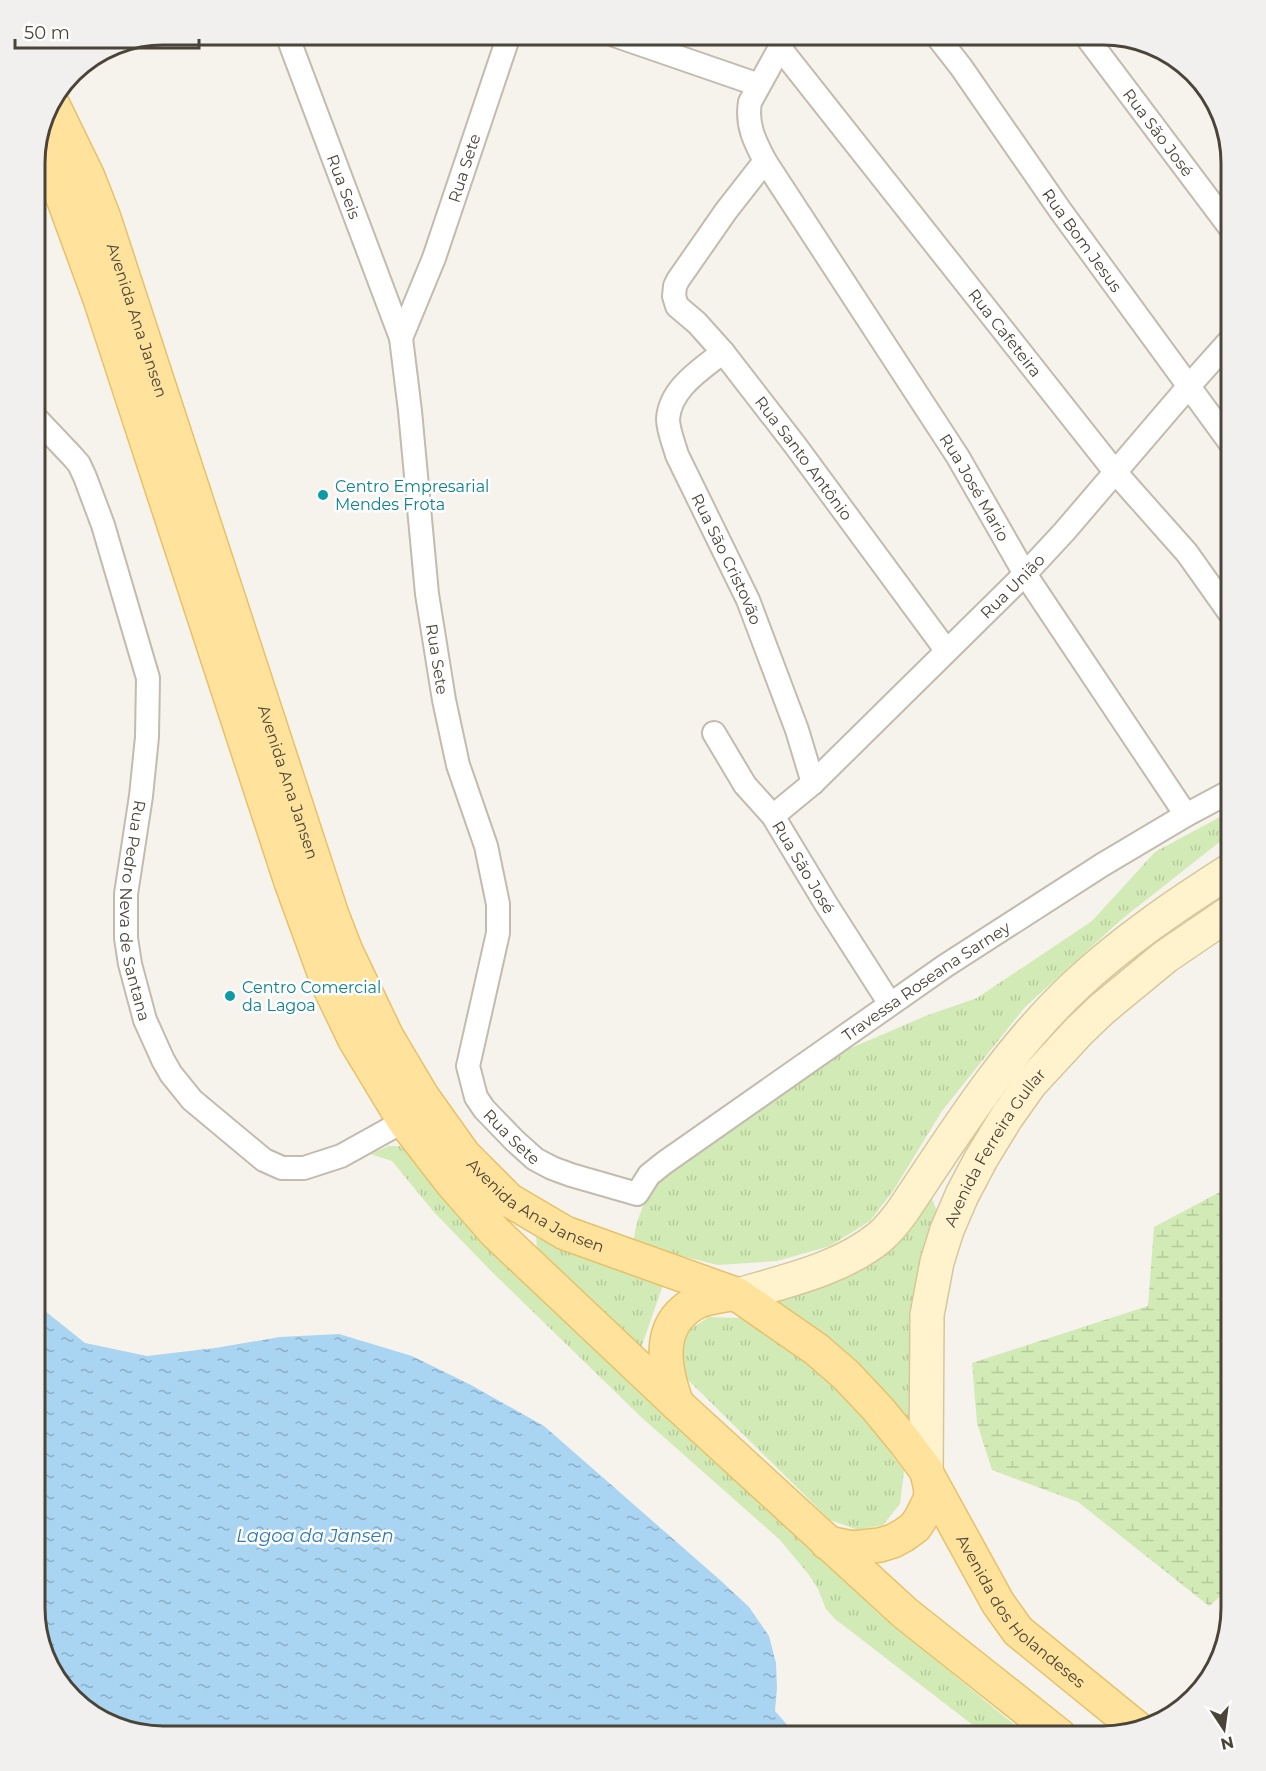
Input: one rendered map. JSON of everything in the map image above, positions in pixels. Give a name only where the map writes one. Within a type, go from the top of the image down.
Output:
[{"type":"main road","name":"Avenida Ana Jansen","points":[[56,112],[88,177],[104,218],[332,915],[346,951],[387,1037],[422,1096],[464,1155],[509,1200],[565,1233],[735,1295],[816,1348],[878,1409],[927,1473]]},
{"type":"main road","name":"Avenida Ana Jansen","points":[[45,157],[93,279],[287,871],[329,986],[356,1040],[404,1121],[452,1183],[495,1232],[827,1543]]},
{"type":"main road","points":[[677,1404],[665,1362],[667,1338],[687,1309],[706,1299],[735,1295],[819,1270],[849,1257],[880,1237],[893,1225],[969,1111],[1007,1061],[1044,1018],[1074,987],[1136,933],[1221,877]]},
{"type":"main road","name":"Avenida Ferreira Gullar","points":[[927,1473],[927,1315],[937,1262],[947,1230],[976,1168],[1006,1118],[1030,1084],[1080,1031],[1102,1009],[1164,957],[1221,919]]},
{"type":"main road","points":[[827,1543],[853,1548],[880,1545],[915,1527],[927,1508],[931,1490],[927,1473]]},
{"type":"main road","name":"Avenida dos Holandeses","points":[[927,1473],[998,1604],[1018,1631],[1130,1723]]},
{"type":"main road","points":[[827,1543],[905,1613],[1046,1726]]},
{"type":"street","name":"Rua Seis","points":[[291,45],[401,338]]},
{"type":"street","name":"Rua Sete","points":[[506,45],[434,258],[401,338],[427,594],[444,700],[459,765],[486,846],[498,904],[498,933],[468,1066],[476,1097],[483,1108],[514,1141],[535,1159],[571,1175],[637,1194]]},
{"type":"street","points":[[643,45],[759,85]]},
{"type":"street","name":"Rua José Mario","points":[[781,45],[750,102],[752,135],[765,161],[958,457],[1025,574],[1186,815]]},
{"type":"street","name":"Rua Cafeteira","points":[[786,45],[1116,473],[1186,554],[1221,600]]},
{"type":"street","name":"Rua Bom Jesus","points":[[944,45],[1060,210],[1221,429]]},
{"type":"street","name":"Rua São José","points":[[1093,45],[1221,214]]},
{"type":"street","name":"Rua Santo Antônio","points":[[765,161],[685,269],[675,286],[675,302],[723,352],[795,445],[946,650]]},
{"type":"street","name":"Rua União","points":[[773,816],[813,783],[1025,574],[1221,351]]},
{"type":"street","name":"Rua São Cristovão","points":[[723,352],[688,381],[674,398],[668,419],[677,455],[748,600],[797,730],[813,783]]},
{"type":"street","name":"Rua Pedro Neva de Santana","points":[[45,428],[79,464],[85,477],[103,525],[148,678],[147,737],[141,796],[126,894],[126,938],[130,964],[145,1020],[163,1060],[192,1100],[264,1160],[282,1168],[304,1168],[341,1156],[404,1121]]},
{"type":"street","name":"Rua São José","points":[[714,733],[745,785],[773,816],[890,1004]]},
{"type":"street","name":"Travessa Roseana Sarney","points":[[637,1194],[648,1175],[664,1162],[945,966],[1102,865],[1221,796]]},
{"type":"green space","points":[[1221,816],[1221,841],[1122,919],[1025,1007],[942,1111],[893,1191],[870,1221],[830,1246],[777,1261],[718,1265],[633,1244],[642,1210],[659,1179],[830,1057],[928,1015],[977,998],[1092,921],[1155,852]]},
{"type":"green space","points":[[389,1146],[407,1149],[877,1612],[1016,1726],[974,1726],[835,1619],[826,1609],[809,1575],[780,1540],[640,1416],[491,1271],[433,1211],[392,1161],[370,1154]]},
{"type":"green space","points":[[1221,1191],[1221,1596],[1209,1606],[1078,1502],[992,1470],[977,1423],[972,1363],[1148,1306],[1154,1227]]},
{"type":"green space","points":[[932,1199],[940,1218],[915,1422],[906,1425],[770,1299],[908,1229]]},
{"type":"green space","points":[[536,1237],[575,1254],[663,1285],[639,1354],[538,1259]]},
{"type":"green space","points":[[709,1317],[740,1318],[804,1361],[858,1409],[904,1471],[900,1504],[883,1525],[858,1530],[830,1520],[686,1378],[680,1351],[687,1331]]},
{"type":"water","name":"Lagoa da Jansen","points":[[45,1311],[85,1343],[147,1356],[280,1337],[339,1334],[412,1356],[471,1385],[544,1426],[749,1607],[769,1636],[776,1663],[775,1711],[788,1726],[155,1726],[125,1720],[104,1710],[79,1692],[69,1680],[54,1653],[46,1624]]},
{"type":"place","name":"Centro Empresarial Mendes Frota","points":[[323,495]]},
{"type":"place","name":"Centro Comercial da Lagoa","points":[[230,996]]}]
